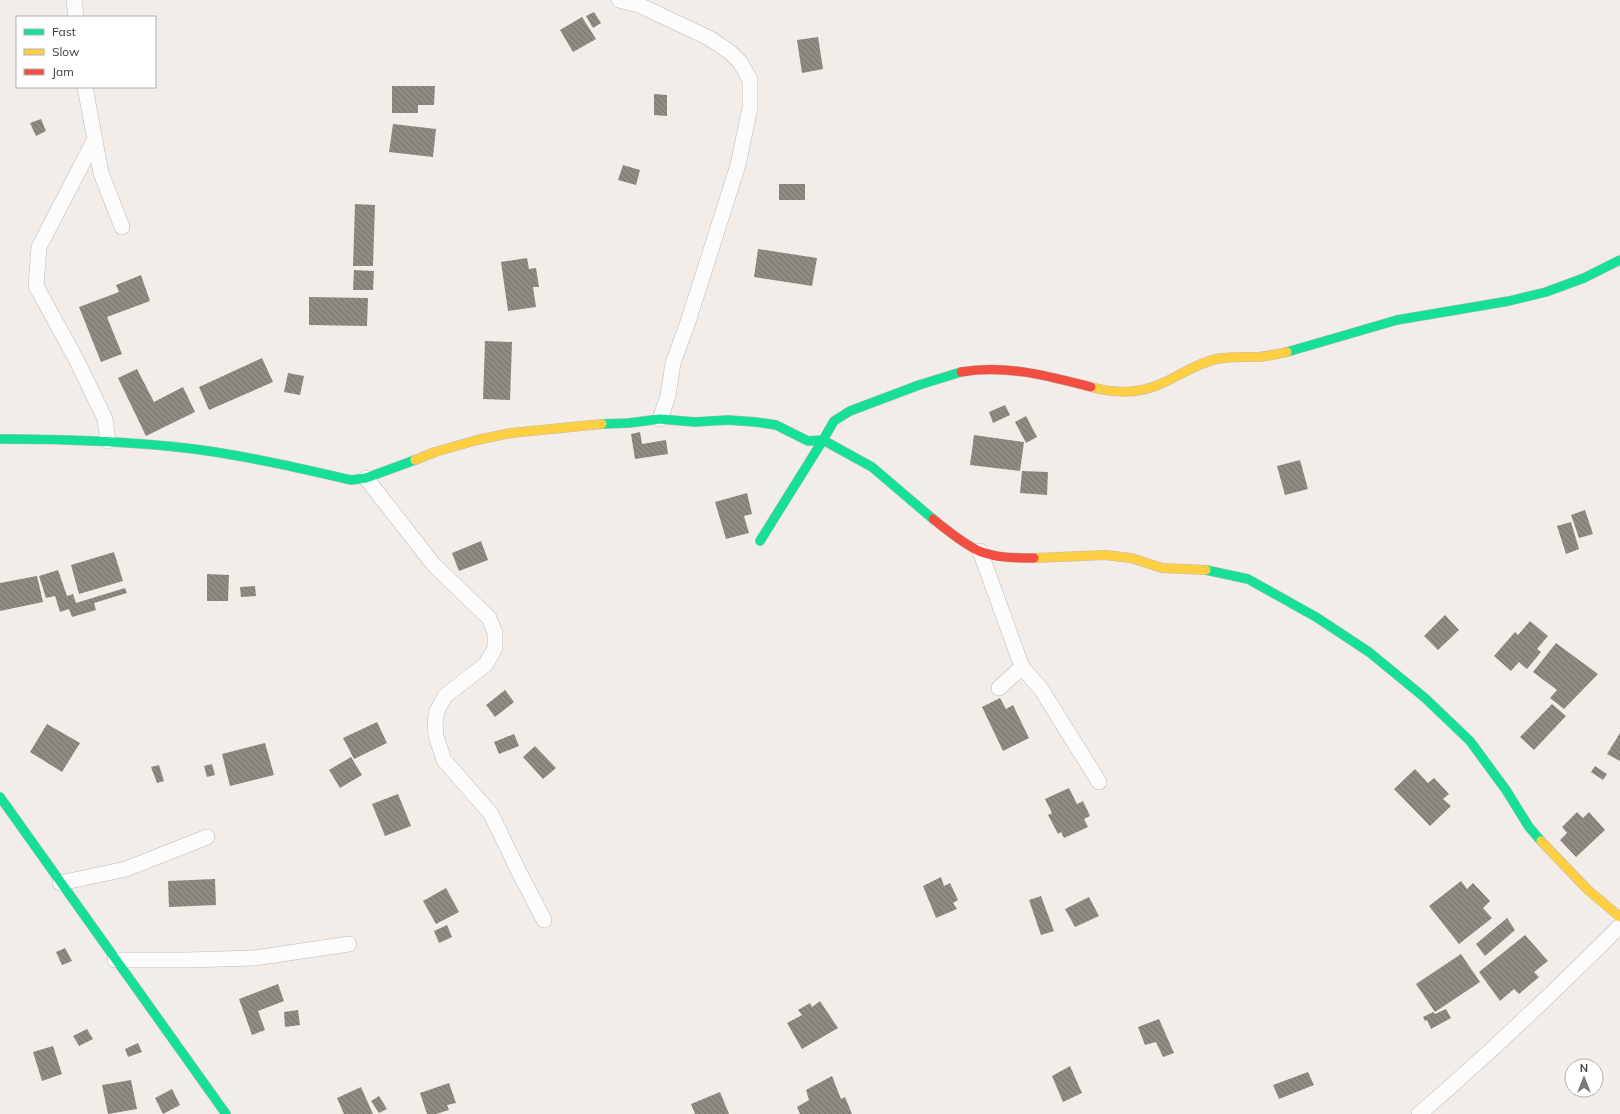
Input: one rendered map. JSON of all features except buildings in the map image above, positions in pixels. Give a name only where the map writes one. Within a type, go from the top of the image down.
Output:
[{"type":"street","points":[[74,0],[76,16]]},
{"type":"street","points":[[619,0],[639,5],[714,42],[730,52],[740,62],[750,80],[750,108],[738,164],[688,322],[673,364],[668,396],[660,419]]},
{"type":"street","points":[[85,88],[101,173],[122,227]]},
{"type":"street","points":[[94,139],[39,247],[36,286],[76,359],[105,419],[108,441]]},
{"type":"street","points":[[760,541],[834,420],[863,406],[938,379],[973,371],[998,369],[1072,382],[1103,390],[1136,392],[1157,386],[1197,365],[1215,359],[1237,355],[1254,358],[1273,355],[1312,346],[1396,321],[1546,292],[1585,278],[1620,260]]},
{"type":"street","points":[[0,440],[44,439],[108,441],[194,450],[255,459],[351,480],[366,478],[435,452],[511,433],[660,419],[695,422],[728,420],[776,425],[808,441],[822,440],[872,467],[924,513],[963,542],[980,551],[1018,558],[1047,558],[1105,554],[1131,558],[1162,568],[1209,570],[1248,579],[1316,617],[1369,652],[1425,698],[1470,741],[1506,790],[1530,827],[1561,864],[1588,890],[1620,917]]},
{"type":"street","points":[[366,478],[434,565],[489,618],[492,625],[495,633],[495,648],[486,664],[445,696],[437,712],[435,723],[436,736],[444,760],[491,814],[544,920]]},
{"type":"street","points":[[980,551],[1022,666],[1041,688],[1099,782]]},
{"type":"street","points":[[999,688],[1022,666]]},
{"type":"street","points":[[0,798],[226,1114]]},
{"type":"street","points":[[60,883],[126,869],[207,837]]},
{"type":"street","points":[[1419,1114],[1481,1060],[1574,973],[1620,926]]},
{"type":"street","points":[[115,960],[254,958],[349,944]]},
{"type":"traffic: fast","points":[[1287,352],[1397,320],[1509,301],[1546,292],[1584,278],[1620,260]]},
{"type":"traffic: fast","points":[[602,424],[629,423],[660,419],[695,422],[728,420],[756,422],[776,425],[808,441],[823,440],[834,421],[850,411],[919,385],[961,372]]},
{"type":"traffic: fast","points":[[0,439],[97,441],[194,449],[253,459],[351,480],[366,478],[415,460]]},
{"type":"traffic: fast","points":[[760,541],[823,440],[872,467],[933,519]]},
{"type":"traffic: fast","points":[[1206,570],[1248,579],[1316,617],[1369,652],[1425,698],[1470,741],[1506,790],[1529,827],[1541,841]]},
{"type":"traffic: fast","points":[[0,797],[226,1114]]},
{"type":"traffic: slow","points":[[1091,387],[1119,392],[1137,391],[1156,386],[1196,366],[1216,359],[1232,357],[1259,357],[1287,352]]},
{"type":"traffic: slow","points":[[415,460],[435,452],[477,440],[511,433],[602,424]]},
{"type":"traffic: slow","points":[[1034,558],[1105,555],[1131,558],[1162,568],[1206,570]]},
{"type":"traffic: slow","points":[[1541,841],[1588,890],[1620,917]]},
{"type":"traffic: jam","points":[[961,372],[994,369],[1010,370],[1043,375],[1091,387]]},
{"type":"traffic: jam","points":[[933,519],[949,532],[979,551],[1013,558],[1034,558]]}]
